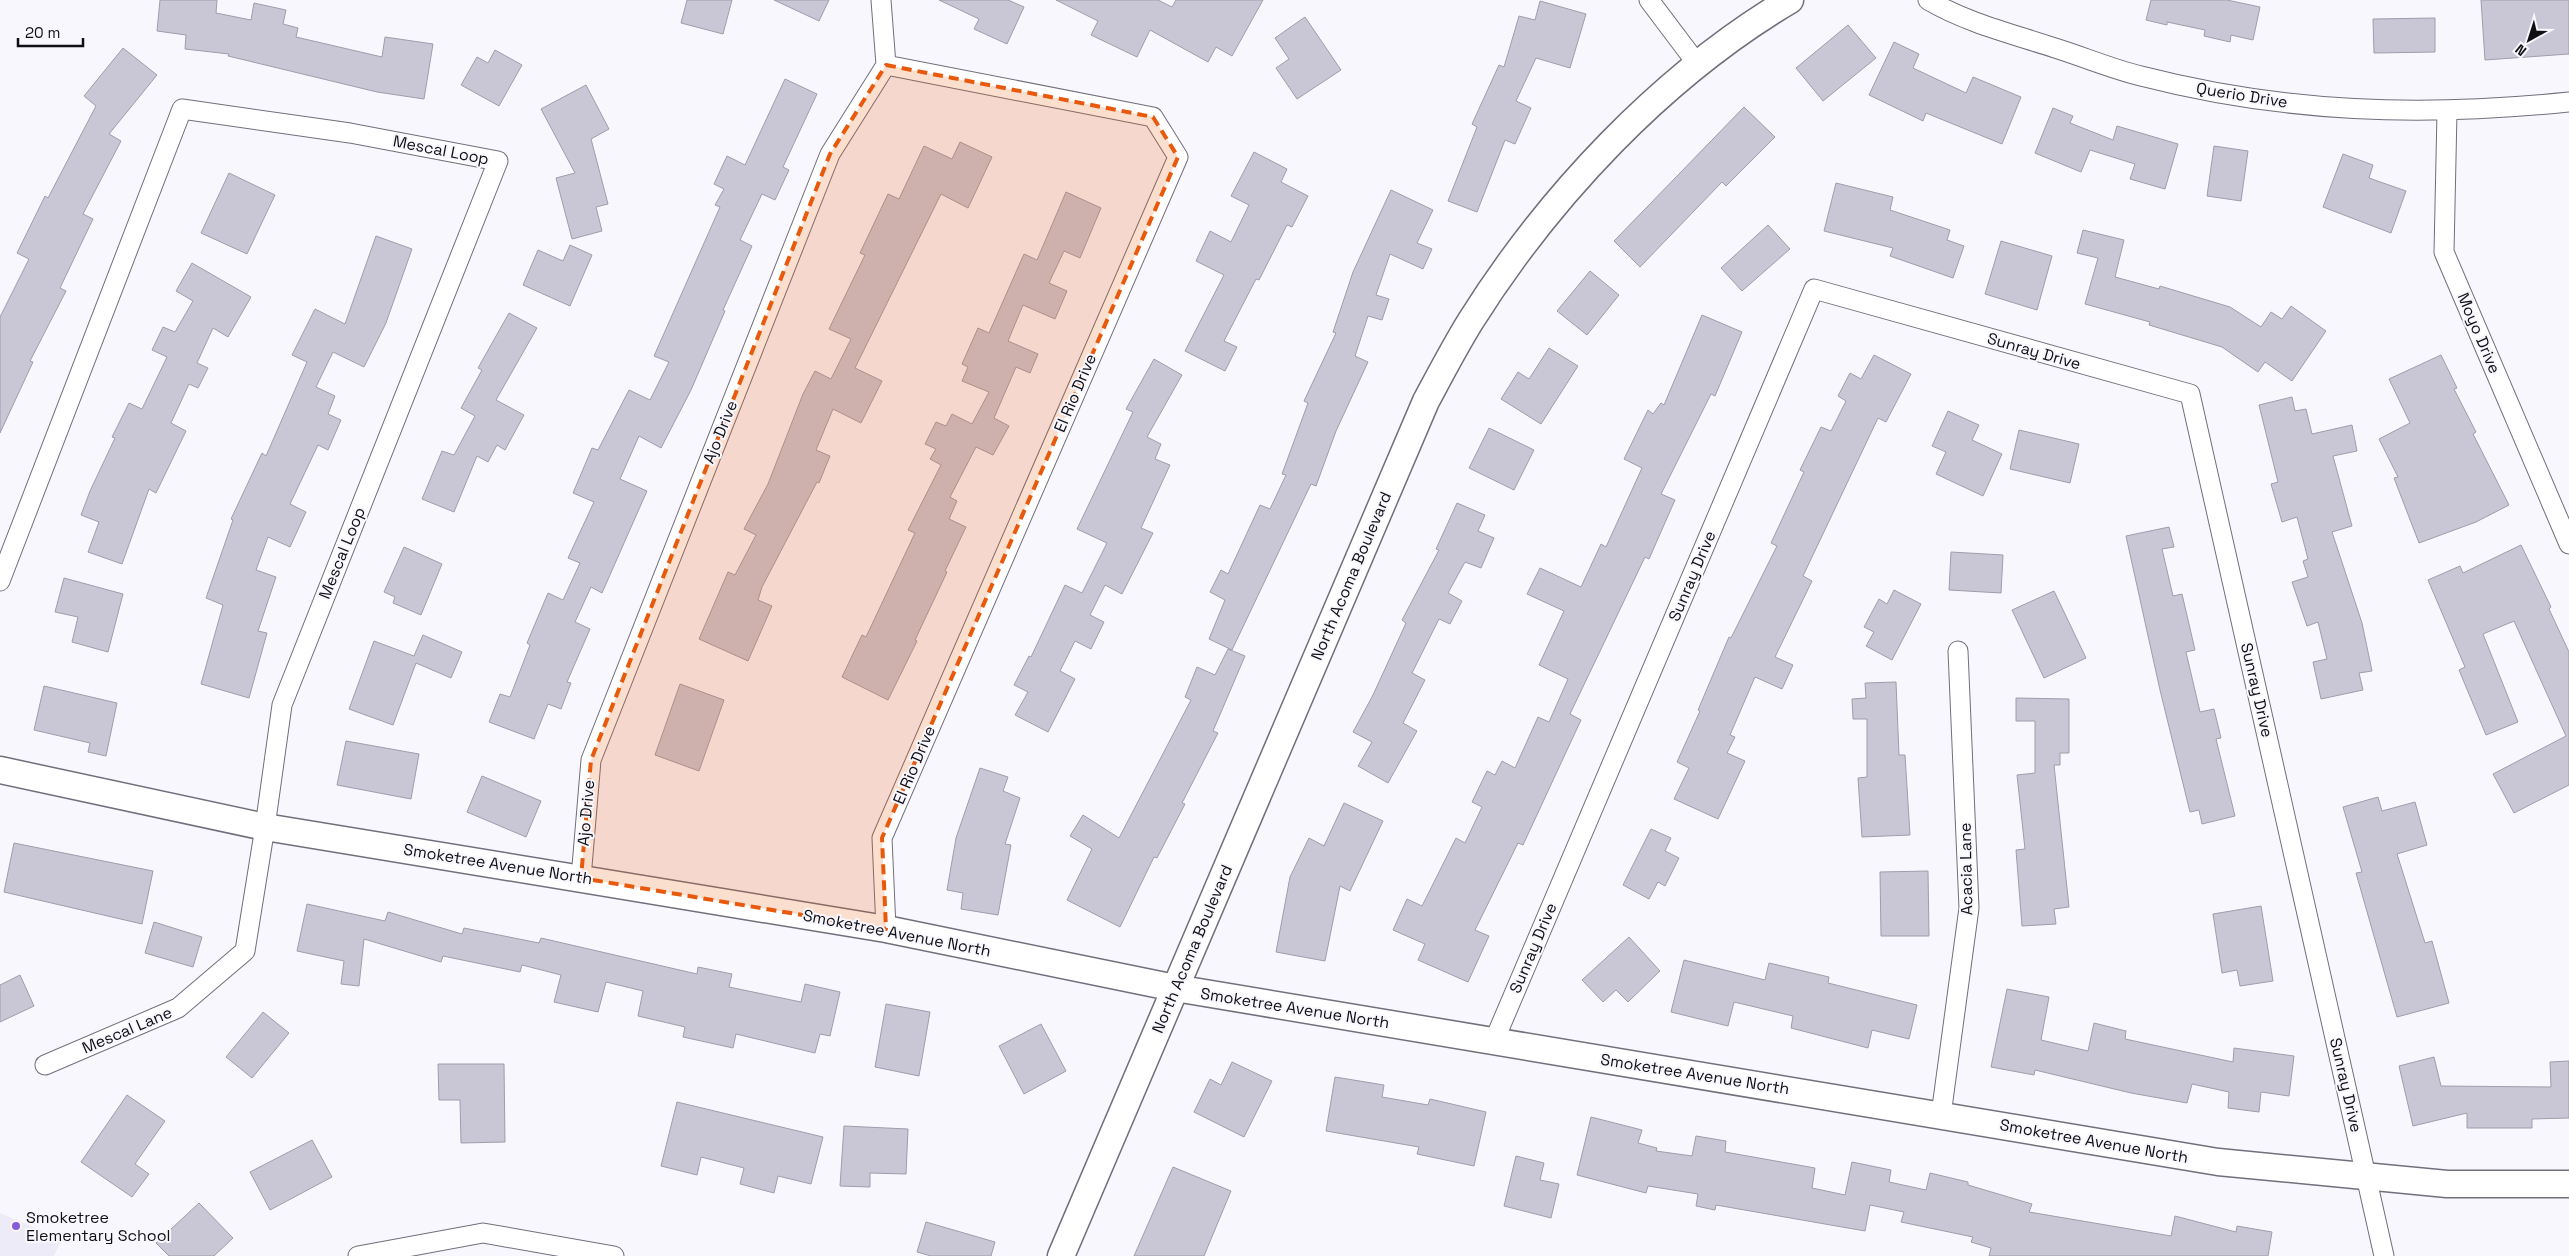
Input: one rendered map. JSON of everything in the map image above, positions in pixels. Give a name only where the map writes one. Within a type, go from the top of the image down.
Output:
[{"type":"street","points":[[881,0],[886,65]]},
{"type":"street","points":[[1649,0],[1698,65]]},
{"type":"street","name":"North Acoma Boulevard","points":[[1061,1256],[1426,402],[1470,322],[1525,244],[1581,174],[1636,118],[1698,65],[1790,0]]},
{"type":"street","name":"Querio Drive","points":[[1928,0],[1986,25],[2150,78],[2242,98],[2338,109],[2447,112],[2569,102]]},
{"type":"street","name":"Ajo Drive","points":[[581,878],[591,760],[830,154],[886,65]]},
{"type":"street","name":"El Rio Drive","points":[[886,65],[1153,117],[1178,157],[882,838],[886,929]]},
{"type":"street","name":"Mescal Loop","points":[[0,580],[182,110],[350,133],[498,161],[282,706],[265,827]]},
{"type":"street","name":"Moyo Drive","points":[[2447,112],[2444,252],[2569,544]]},
{"type":"street","name":"Sunray Drive","points":[[1494,1041],[1814,289],[2190,394],[2384,1256]]},
{"type":"street","name":"Acacia Lane","points":[[1941,1114],[1969,908],[1958,651]]},
{"type":"street","name":"Smoketree Avenue North","points":[[0,770],[265,827],[886,929],[1175,988],[1941,1114],[2218,1162],[2367,1178],[2447,1184],[2569,1184]]},
{"type":"street","name":"Mescal Lane","points":[[45,1066],[178,1008],[245,951],[265,827]]},
{"type":"street","points":[[358,1256],[483,1233],[614,1256]]},
{"type":"highlighted area","points":[[886,65],[1153,117],[1178,157],[882,838],[886,929],[581,878],[591,760],[830,154]]},
{"type":"shaded area","name":"Smoketree Elementary School","points":[[0,1213],[62,1239],[54,1256],[0,1256]]},
{"type":"building","points":[[160,0],[217,0],[216,13],[251,20],[254,3],[286,10],[283,24],[298,28],[296,37],[382,57],[385,37],[433,44],[424,99],[377,92],[228,56],[229,54],[185,49],[186,35],[157,31]]},
{"type":"building","points":[[687,0],[732,0],[723,34],[681,23]]},
{"type":"building","points":[[774,0],[829,0],[819,21]]},
{"type":"building","points":[[939,0],[1008,0],[1024,7],[1007,44],[974,29],[979,19]]},
{"type":"building","points":[[1056,0],[1158,0],[1172,7],[1176,0],[1263,0],[1232,56],[1216,47],[1208,62],[1150,30],[1137,57],[1091,35],[1098,21]]},
{"type":"building","points":[[2151,0],[2227,0],[2260,7],[2253,40],[2231,35],[2230,42],[2204,36],[2205,30],[2167,22],[2167,25],[2146,20]]},
{"type":"building","points":[[2481,0],[2569,0],[2569,54],[2485,60]]},
{"type":"building","points":[[1540,1],[1586,14],[1570,68],[1536,58],[1516,101],[1531,108],[1515,144],[1505,140],[1477,212],[1448,201],[1477,127],[1472,124],[1499,65],[1504,67],[1519,16],[1535,20]]},
{"type":"building","points":[[1305,17],[1341,70],[1297,99],[1276,68],[1289,59],[1275,38]]},
{"type":"building","points":[[2435,18],[2435,52],[2374,53],[2373,19]]},
{"type":"building","points":[[1848,25],[1876,58],[1823,101],[1796,68]]},
{"type":"building","points":[[1894,42],[1919,54],[1913,68],[1966,93],[1973,77],[2021,97],[2002,144],[1926,113],[1923,121],[1869,95]]},
{"type":"building","points":[[123,48],[157,75],[109,134],[121,141],[83,214],[93,219],[60,288],[66,291],[30,361],[33,362],[0,433],[0,317],[29,259],[17,253],[45,196],[48,198],[96,106],[84,96]]},
{"type":"building","points":[[495,50],[522,65],[499,106],[461,85],[477,57],[488,63]]},
{"type":"building","points":[[785,79],[817,94],[783,167],[789,170],[775,200],[762,194],[740,240],[752,246],[723,310],[725,311],[691,390],[661,448],[639,436],[620,479],[647,491],[602,593],[591,587],[575,622],[590,629],[567,682],[571,683],[561,709],[548,704],[534,739],[489,722],[500,694],[510,697],[530,645],[527,643],[548,593],[563,600],[580,563],[568,558],[594,502],[573,493],[592,448],[598,450],[629,390],[650,400],[669,362],[654,356],[720,207],[715,205],[724,189],[714,184],[727,156],[745,165]]},
{"type":"building","points":[[586,85],[609,129],[591,139],[608,204],[596,207],[602,231],[572,239],[556,178],[575,173],[541,109]]},
{"type":"building","points":[[1744,107],[1775,137],[1726,186],[1722,182],[1640,267],[1614,241]]},
{"type":"building","points":[[2053,108],[2073,116],[2070,123],[2113,140],[2117,126],[2178,144],[2165,189],[2130,179],[2135,164],[2090,150],[2081,172],[2035,153]]},
{"type":"building","points":[[960,142],[992,157],[968,208],[941,194],[855,368],[882,381],[861,423],[833,409],[816,450],[830,456],[819,483],[817,482],[762,587],[758,600],[772,606],[748,661],[699,639],[728,572],[735,575],[756,535],[744,529],[768,484],[803,394],[815,371],[831,379],[851,339],[829,329],[865,255],[860,253],[888,194],[899,199],[924,146],[952,159]]},
{"type":"building","points":[[2214,146],[2248,151],[2241,201],[2207,196]]},
{"type":"building","points":[[1254,152],[1287,169],[1281,182],[1308,196],[1292,227],[1287,225],[1259,280],[1256,279],[1224,341],[1237,347],[1225,371],[1185,351],[1224,275],[1196,261],[1210,231],[1231,242],[1249,205],[1231,196]]},
{"type":"building","points":[[2343,154],[2373,165],[2369,178],[2406,191],[2391,233],[2323,207]]},
{"type":"building","points":[[229,173],[275,195],[247,254],[201,233]]},
{"type":"building","points":[[1836,183],[1893,197],[1890,210],[1950,230],[1947,240],[1964,246],[1953,278],[1890,256],[1893,248],[1824,231]]},
{"type":"building","points":[[1391,190],[1433,210],[1417,243],[1432,249],[1423,269],[1390,254],[1376,295],[1389,299],[1382,320],[1368,316],[1355,356],[1368,362],[1336,431],[1316,486],[1311,484],[1232,650],[1209,639],[1225,600],[1210,592],[1221,570],[1228,574],[1260,505],[1270,509],[1286,475],[1282,474],[1308,403],[1304,401],[1336,333],[1333,332],[1353,272]]},
{"type":"building","points":[[1066,192],[1101,208],[1080,258],[1064,251],[1049,283],[1067,291],[1055,319],[1023,305],[1008,341],[1038,354],[1030,373],[1016,367],[994,418],[1009,426],[993,455],[976,447],[950,497],[957,501],[949,519],[966,527],[915,640],[917,641],[888,700],[842,677],[862,635],[866,637],[915,533],[908,530],[941,465],[930,459],[936,449],[925,444],[936,422],[946,426],[952,414],[972,424],[989,392],[962,381],[968,367],[962,364],[978,328],[989,333],[1024,254],[1037,260]]},
{"type":"building","points":[[1768,225],[1790,249],[1742,291],[1721,268]]},
{"type":"building","points":[[2083,230],[2124,240],[2115,277],[2159,289],[2160,286],[2230,307],[2261,327],[2271,312],[2282,319],[2291,306],[2326,331],[2292,381],[2265,362],[2258,372],[2222,347],[2149,325],[2150,322],[2085,304],[2098,258],[2077,253]]},
{"type":"building","points":[[376,236],[412,249],[386,323],[364,367],[333,352],[316,387],[335,396],[328,414],[341,420],[328,450],[318,445],[290,504],[306,512],[290,547],[268,537],[256,570],[276,577],[258,631],[267,633],[249,698],[201,684],[223,605],[206,598],[233,520],[231,519],[262,453],[266,456],[307,362],[292,355],[315,309],[345,324]]},
{"type":"building","points":[[2001,241],[2052,256],[2037,310],[1985,294]]},
{"type":"building","points":[[570,245],[592,255],[570,306],[523,285],[538,250],[563,261]]},
{"type":"building","points":[[192,263],[251,297],[228,337],[213,328],[197,363],[208,368],[198,388],[189,384],[171,423],[186,431],[156,493],[149,489],[122,564],[88,552],[99,522],[81,515],[115,438],[112,437],[129,403],[142,409],[167,357],[152,350],[163,327],[175,332],[193,301],[176,291]]},
{"type":"building","points":[[1590,271],[1619,295],[1587,335],[1557,311]]},
{"type":"building","points":[[509,313],[537,328],[496,400],[524,415],[505,450],[497,445],[488,462],[477,456],[454,512],[422,499],[442,451],[454,455],[475,416],[461,408],[482,370],[478,368]]},
{"type":"building","points":[[1702,315],[1742,332],[1715,396],[1711,394],[1661,494],[1675,500],[1649,559],[1645,557],[1570,714],[1581,720],[1523,845],[1518,843],[1475,930],[1489,936],[1468,982],[1418,960],[1425,944],[1393,930],[1407,899],[1422,906],[1456,838],[1465,843],[1482,807],[1472,802],[1487,771],[1495,775],[1502,761],[1515,768],[1538,717],[1549,722],[1568,679],[1539,665],[1564,611],[1527,594],[1540,568],[1581,587],[1601,544],[1606,547],[1642,468],[1624,459],[1648,410],[1653,414],[1661,403],[1664,405]]},
{"type":"building","points":[[1549,348],[1578,366],[1541,424],[1501,399],[1518,372],[1529,379]]},
{"type":"building","points":[[1874,355],[1911,374],[1886,422],[1878,418],[1803,576],[1812,581],[1775,657],[1793,665],[1782,689],[1755,677],[1730,735],[1735,737],[1727,753],[1745,761],[1718,819],[1674,799],[1689,768],[1677,762],[1700,711],[1698,710],[1729,637],[1731,638],[1777,546],[1771,543],[1804,472],[1800,470],[1821,427],[1831,431],[1846,401],[1838,396],[1850,373],[1861,379]]},
{"type":"building","points":[[2441,355],[2457,388],[2454,389],[2476,432],[2473,434],[2509,505],[2476,522],[2419,543],[2394,478],[2398,477],[2379,439],[2410,423],[2389,379]]},
{"type":"building","points":[[1154,359],[1182,375],[1147,437],[1161,444],[1155,459],[1170,465],[1141,528],[1153,533],[1122,594],[1105,585],[1090,615],[1104,622],[1091,649],[1075,641],[1060,671],[1075,679],[1048,732],[1015,715],[1028,692],[1014,685],[1029,656],[1031,657],[1065,585],[1082,593],[1107,543],[1077,529],[1133,412],[1126,409]]},
{"type":"building","points":[[2292,397],[2295,411],[2306,409],[2312,434],[2352,425],[2357,451],[2333,456],[2352,526],[2332,532],[2362,623],[2372,671],[2359,673],[2363,690],[2321,699],[2313,662],[2327,659],[2318,622],[2307,626],[2292,582],[2308,577],[2303,561],[2308,559],[2297,517],[2282,522],[2271,484],[2278,482],[2259,405]]},
{"type":"building","points":[[1948,411],[1979,425],[1972,440],[2002,454],[1983,496],[1936,474],[1946,452],[1932,446]]},
{"type":"building","points":[[1489,428],[1534,450],[1514,490],[1469,468]]},
{"type":"building","points":[[2019,430],[2079,444],[2070,483],[2010,469]]},
{"type":"building","points":[[1457,503],[1485,515],[1478,531],[1494,538],[1481,568],[1465,562],[1448,593],[1462,601],[1450,624],[1439,619],[1412,673],[1425,680],[1403,723],[1417,731],[1388,783],[1358,766],[1372,742],[1353,732],[1373,695],[1406,623],[1402,620],[1439,550],[1436,549]]},
{"type":"building","points":[[2169,527],[2174,547],[2162,549],[2173,596],[2182,594],[2195,650],[2186,652],[2200,712],[2214,709],[2221,738],[2216,739],[2235,816],[2202,824],[2199,810],[2190,812],[2160,690],[2126,536]]},
{"type":"building","points":[[2521,545],[2551,607],[2549,609],[2569,652],[2569,785],[2514,813],[2493,774],[2566,736],[2514,621],[2483,634],[2518,722],[2486,735],[2459,670],[2465,667],[2428,580],[2460,566],[2463,573]]},
{"type":"building","points":[[404,547],[442,564],[421,615],[393,603],[395,597],[384,592]]},
{"type":"building","points":[[1951,552],[2003,555],[2001,593],[1949,590]]},
{"type":"building","points":[[64,578],[123,594],[108,652],[72,642],[78,617],[55,612]]},
{"type":"building","points":[[1894,590],[1921,604],[1892,660],[1866,646],[1874,632],[1864,627],[1879,599],[1887,604]]},
{"type":"building","points":[[2054,591],[2086,658],[2044,678],[2012,610]]},
{"type":"building","points":[[423,635],[462,652],[451,678],[416,663],[393,725],[349,709],[374,641],[414,656]]},
{"type":"building","points":[[1228,649],[1245,656],[1213,731],[1218,733],[1182,803],[1185,804],[1157,858],[1154,857],[1120,927],[1067,900],[1092,849],[1070,836],[1083,815],[1119,838],[1191,700],[1185,697],[1197,667],[1215,675]]},
{"type":"building","points":[[1896,682],[1899,755],[1905,755],[1910,835],[1862,837],[1858,778],[1867,777],[1867,719],[1853,719],[1852,699],[1866,698],[1865,683]]},
{"type":"building","points":[[680,684],[724,700],[699,771],[655,755]]},
{"type":"building","points":[[44,686],[117,703],[106,756],[88,752],[90,743],[34,730]]},
{"type":"building","points":[[2016,698],[2069,699],[2069,753],[2060,753],[2060,765],[2054,765],[2069,907],[2054,909],[2056,924],[2022,926],[2016,850],[2025,849],[2017,775],[2035,773],[2035,721],[2016,721]]},
{"type":"building","points":[[346,741],[419,754],[411,799],[337,785]]},
{"type":"building","points":[[980,768],[1008,777],[1003,791],[1020,798],[1005,844],[1011,845],[998,915],[961,909],[963,893],[947,890],[956,838]]},
{"type":"building","points":[[482,776],[541,801],[526,837],[467,812]]},
{"type":"building","points":[[2378,797],[2382,811],[2415,802],[2427,845],[2397,854],[2425,943],[2432,941],[2449,1003],[2397,1017],[2356,873],[2362,872],[2343,807]]},
{"type":"building","points":[[1344,803],[1383,821],[1350,891],[1340,886],[1325,961],[1276,952],[1290,877],[1309,838],[1324,846]]},
{"type":"building","points":[[1651,829],[1671,838],[1665,851],[1679,858],[1665,886],[1658,882],[1649,899],[1623,885]]},
{"type":"building","points":[[14,843],[153,871],[142,924],[4,892]]},
{"type":"building","points":[[1928,871],[1929,936],[1881,936],[1880,872]]},
{"type":"building","points":[[307,904],[385,921],[388,912],[462,934],[464,928],[539,943],[541,938],[697,974],[698,967],[732,974],[729,987],[801,1002],[805,984],[840,992],[830,1036],[820,1034],[815,1053],[736,1034],[733,1048],[683,1037],[685,1027],[638,1016],[643,991],[606,982],[598,1012],[554,1002],[561,975],[522,965],[520,972],[443,956],[441,962],[364,939],[359,986],[341,984],[344,961],[297,951]]},
{"type":"building","points":[[2261,906],[2273,981],[2240,986],[2237,970],[2222,973],[2213,914]]},
{"type":"building","points":[[154,922],[202,937],[193,967],[145,953]]},
{"type":"building","points":[[1629,937],[1660,971],[1628,1002],[1616,990],[1603,1002],[1582,980]]},
{"type":"building","points":[[1684,960],[1765,980],[1769,963],[1829,977],[1828,983],[1917,1005],[1909,1039],[1872,1030],[1868,1048],[1791,1028],[1793,1016],[1734,1002],[1728,1026],[1671,1012]]},
{"type":"building","points":[[20,975],[34,1006],[0,1022],[0,985]]},
{"type":"building","points":[[2007,989],[2049,997],[2041,1040],[2088,1051],[2094,1023],[2126,1031],[2125,1039],[2233,1062],[2234,1048],[2294,1056],[2289,1096],[2261,1092],[2259,1112],[2228,1108],[2229,1092],[2192,1084],[2187,1103],[2131,1093],[2035,1070],[2034,1075],[1991,1067]]},
{"type":"building","points":[[886,1004],[930,1012],[919,1076],[875,1067]]},
{"type":"building","points":[[263,1012],[289,1033],[252,1078],[226,1057]]},
{"type":"building","points":[[1041,1024],[1066,1071],[1024,1094],[999,1046]]},
{"type":"building","points":[[2434,1057],[2441,1086],[2551,1087],[2550,1062],[2569,1061],[2569,1118],[2532,1119],[2532,1128],[2467,1128],[2467,1113],[2413,1126],[2399,1066]]},
{"type":"building","points":[[1232,1062],[1272,1081],[1244,1137],[1194,1112],[1210,1079],[1221,1085]]},
{"type":"building","points":[[438,1064],[504,1064],[505,1142],[461,1143],[460,1100],[439,1100]]},
{"type":"building","points":[[1335,1077],[1384,1085],[1382,1097],[1428,1105],[1430,1099],[1486,1112],[1474,1166],[1417,1154],[1419,1147],[1326,1131]]},
{"type":"building","points":[[127,1095],[165,1121],[135,1164],[149,1174],[132,1197],[81,1162]]},
{"type":"building","points":[[677,1102],[823,1137],[811,1184],[778,1176],[774,1193],[740,1184],[744,1168],[701,1157],[697,1175],[661,1166]]},
{"type":"building","points":[[1591,1117],[1642,1130],[1638,1143],[1657,1148],[1656,1151],[1692,1156],[1696,1136],[1726,1141],[1725,1152],[1815,1168],[1812,1188],[1845,1195],[1852,1162],[1891,1170],[1889,1182],[1926,1190],[1930,1173],[1968,1182],[1968,1185],[2032,1204],[2029,1212],[2171,1236],[2175,1216],[2236,1232],[2237,1226],[2272,1232],[2268,1256],[1989,1256],[1991,1248],[1971,1242],[1973,1237],[1901,1222],[1904,1212],[1870,1205],[1865,1231],[1716,1205],[1715,1210],[1696,1206],[1698,1194],[1648,1186],[1646,1193],[1577,1175]]},
{"type":"building","points":[[844,1126],[908,1129],[906,1174],[870,1173],[870,1187],[840,1186]]},
{"type":"building","points":[[312,1140],[332,1177],[270,1210],[250,1172]]},
{"type":"building","points":[[1516,1156],[1544,1163],[1540,1180],[1559,1184],[1551,1218],[1504,1206]]},
{"type":"building","points":[[1173,1167],[1231,1191],[1204,1256],[1134,1256]]},
{"type":"building","points":[[199,1203],[233,1238],[214,1256],[169,1256],[156,1243]]},
{"type":"building","points":[[926,1222],[995,1242],[991,1256],[931,1256],[917,1252]]},
{"type":"place","name":"Smoketree Elementary School","points":[[16,1226]]}]
